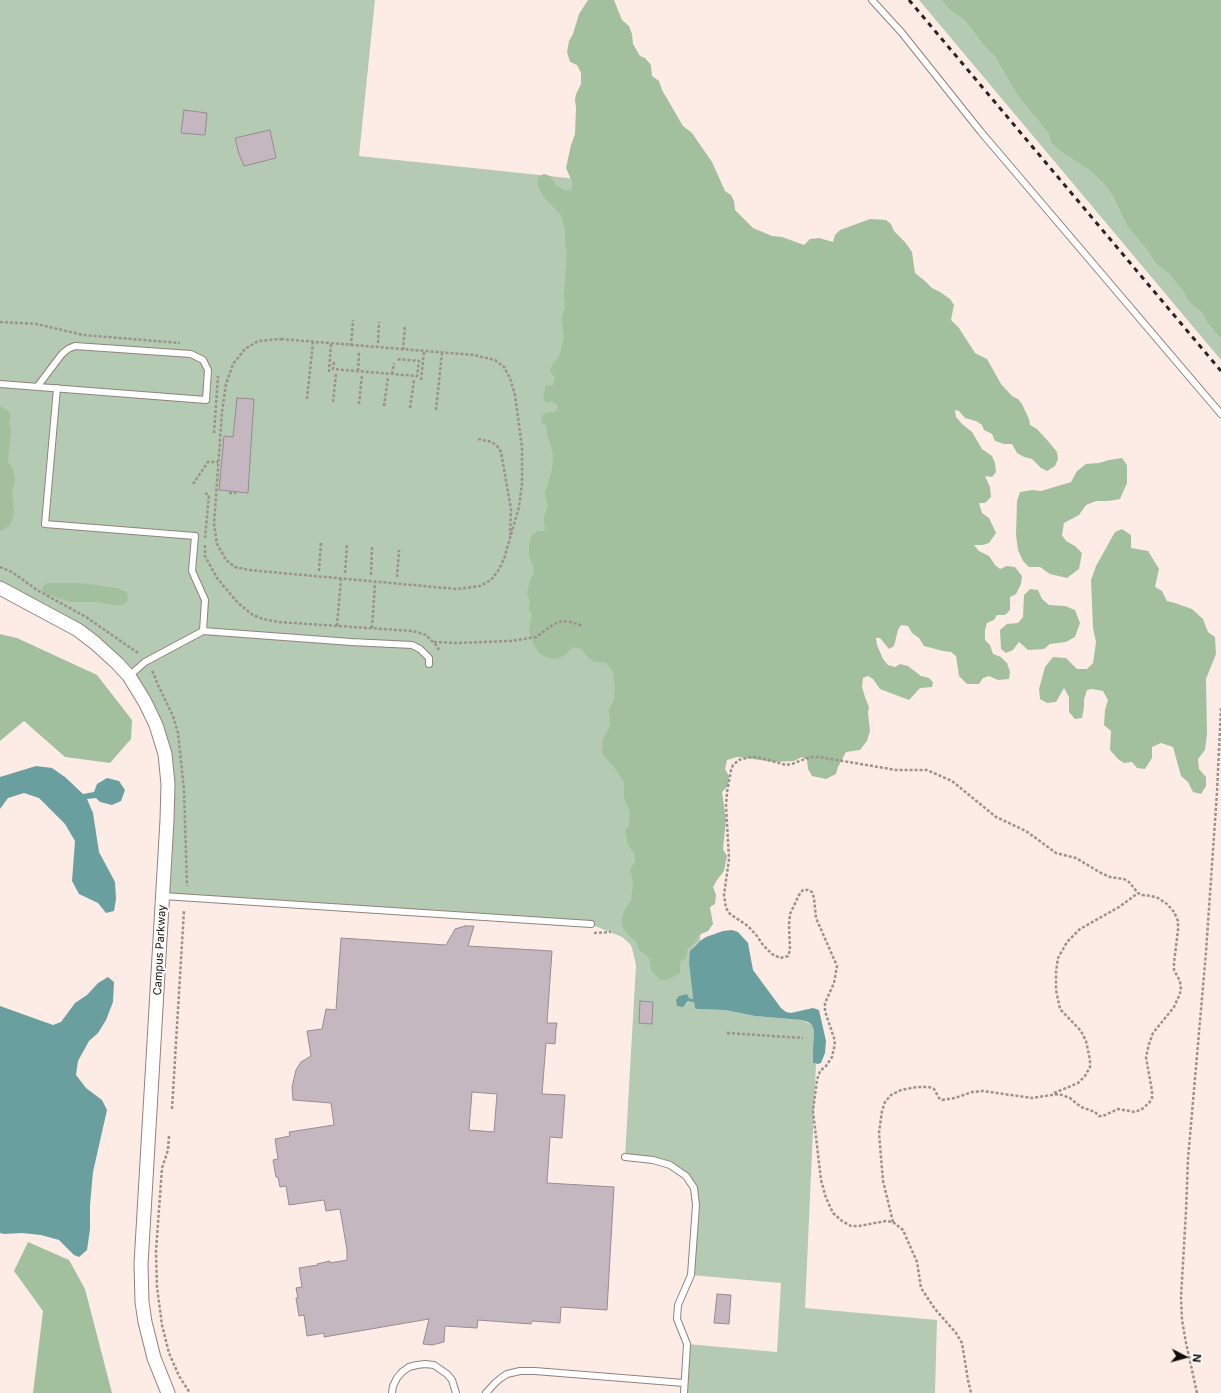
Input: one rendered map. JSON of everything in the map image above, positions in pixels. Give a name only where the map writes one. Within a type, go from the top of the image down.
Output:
[{"type":"street","name":"Campus Parkway","points":[[0,588],[62,620],[87,636],[106,652],[128,676],[151,712],[160,735],[165,754],[168,778],[168,802],[141,1264],[142,1296],[145,1322],[154,1358],[167,1391]]},
{"type":"lane","points":[[872,0],[902,33],[986,138],[1221,414]]},
{"type":"lane","points":[[0,384],[37,387],[57,388],[206,400],[208,370],[203,360],[191,354],[79,346],[72,347],[65,351],[37,387]]},
{"type":"lane","points":[[57,388],[45,524],[195,536],[192,571],[205,600],[203,630]]},
{"type":"lane","points":[[128,676],[145,662],[203,630],[351,642],[412,644],[420,649],[429,658],[429,664]]},
{"type":"lane","points":[[163,896],[590,924]]},
{"type":"lane","points":[[625,1157],[653,1160],[670,1165],[686,1176],[694,1188],[696,1206],[691,1275],[678,1305],[677,1319],[687,1344],[684,1393]]},
{"type":"lane","points":[[392,1393],[393,1386],[402,1372],[409,1367],[425,1364],[434,1365],[447,1374],[452,1380],[456,1393]]},
{"type":"lane","points":[[486,1393],[495,1383],[507,1374],[520,1371],[542,1371],[684,1383]]},
{"type":"path","points":[[351,346],[353,320]]},
{"type":"path","points":[[378,343],[379,322]]},
{"type":"path","points":[[403,350],[405,325]]},
{"type":"path","points":[[273,339],[351,346],[474,355],[495,360],[507,373],[512,385],[521,438],[522,483],[519,507],[507,550],[500,567],[494,576],[486,583],[473,587],[457,589],[375,583],[248,570],[235,567],[226,560],[219,550],[214,531],[222,412],[226,384],[230,370],[237,358],[249,346],[258,341],[273,339]]},
{"type":"path","points":[[308,399],[313,342]]},
{"type":"path","points":[[329,372],[331,344]]},
{"type":"path","points":[[421,380],[424,352]]},
{"type":"path","points":[[436,410],[442,353]]},
{"type":"path","points":[[358,371],[359,354],[362,354]]},
{"type":"path","points":[[334,362],[333,369],[417,376],[418,361],[396,359]]},
{"type":"path","points":[[392,374],[394,363]]},
{"type":"path","points":[[333,402],[336,373]]},
{"type":"path","points":[[359,404],[362,375]]},
{"type":"path","points":[[384,406],[388,377]]},
{"type":"path","points":[[410,408],[414,380]]},
{"type":"path","points":[[216,412],[222,412]]},
{"type":"path","points":[[478,439],[496,444],[501,452],[510,497],[512,517],[507,550]]},
{"type":"path","points":[[193,484],[208,462],[218,462]]},
{"type":"path","points":[[205,493],[208,495],[205,556],[217,578],[241,606],[253,615],[271,621],[421,632],[426,635],[439,650]]},
{"type":"path","points":[[229,493],[236,493]]},
{"type":"path","points":[[319,571],[321,543]]},
{"type":"path","points":[[345,573],[347,545]]},
{"type":"path","points":[[371,575],[372,547]]},
{"type":"path","points":[[397,577],[398,550]]},
{"type":"path","points":[[0,567],[12,572],[37,590],[86,617],[138,653]]},
{"type":"path","points":[[337,626],[341,579]]},
{"type":"path","points":[[372,628],[375,583]]},
{"type":"path","points":[[433,642],[456,643],[510,641],[536,637],[554,624],[563,621],[583,626]]},
{"type":"path","points":[[1198,1393],[1182,1320],[1182,1297],[1188,1159],[1206,952],[1221,708]]},
{"type":"path","points":[[893,1222],[883,1181],[879,1133],[882,1111],[885,1102],[891,1095],[901,1090],[923,1087],[934,1089],[939,1098],[942,1100],[972,1092],[983,1091],[1032,1098],[1059,1094],[1070,1098],[1081,1107],[1103,1116],[1118,1109],[1135,1112],[1142,1110],[1149,1103],[1152,1098],[1146,1057],[1149,1044],[1153,1033],[1174,1007],[1181,990],[1180,982],[1174,970],[1178,921],[1174,912],[1167,904],[1158,898],[1138,893],[1129,882],[1101,874],[1076,858],[1056,853],[1026,831],[996,817],[952,781],[927,770],[896,770],[819,757],[810,757],[792,764],[750,757],[739,760],[733,765],[731,770],[726,806],[729,860],[724,895],[726,908],[730,914],[748,926],[772,954],[780,958],[786,957],[788,956],[790,950],[790,914],[803,890],[812,892],[816,918],[837,966],[834,983],[826,1003],[825,1011],[834,1041],[834,1048],[832,1057],[826,1066],[820,1071],[814,1098],[813,1111],[821,1180],[826,1198],[833,1213],[842,1221],[851,1226],[886,1221],[893,1222],[903,1230],[914,1252],[921,1288],[925,1296],[956,1333],[962,1343],[968,1380],[972,1393]]},
{"type":"path","points":[[1052,1094],[1078,1083],[1085,1076],[1090,1067],[1086,1041],[1081,1032],[1060,1009],[1056,990],[1058,958],[1067,942],[1080,929],[1120,907],[1138,893]]},
{"type":"path","points":[[172,1109],[184,910]]},
{"type":"path","points":[[594,933],[611,932]]},
{"type":"path","points":[[727,1033],[803,1038]]},
{"type":"path","points":[[169,1136],[168,1150],[162,1168],[156,1251],[157,1287],[162,1325],[168,1347],[179,1376],[190,1393]]},
{"type":"green space","points":[[0,0],[375,0],[359,156],[587,180],[730,574],[700,941],[694,946],[689,965],[693,999],[689,998],[687,994],[686,1005],[688,1001],[694,1002],[694,1005],[698,1009],[725,1010],[755,1016],[802,1020],[812,1025],[814,1031],[813,1063],[816,1064],[805,1308],[937,1320],[935,1393],[684,1393],[687,1344],[777,1352],[781,1283],[691,1275],[694,1188],[676,1168],[625,1157],[636,965],[630,944],[622,937],[590,924],[163,896],[167,820],[160,735],[106,652],[0,588]]},
{"type":"green space","points":[[588,0],[614,0],[622,20],[629,26],[633,44],[640,56],[645,58],[651,65],[652,76],[659,81],[662,90],[683,126],[692,133],[712,162],[725,191],[731,195],[734,201],[735,210],[753,228],[772,236],[782,237],[804,245],[810,239],[819,238],[833,242],[835,235],[840,230],[870,219],[886,220],[891,224],[894,231],[912,252],[915,273],[932,288],[950,299],[954,305],[951,320],[959,328],[975,353],[987,359],[1001,384],[1022,404],[1029,419],[1030,425],[1037,429],[1048,441],[1057,452],[1058,459],[1055,466],[1047,471],[1041,468],[1032,459],[1017,453],[1012,444],[1004,444],[995,441],[992,434],[984,430],[982,425],[976,421],[965,418],[959,411],[955,410],[956,417],[972,432],[982,449],[992,456],[995,463],[996,472],[992,477],[985,476],[990,487],[991,497],[985,503],[979,503],[982,513],[989,518],[996,533],[989,543],[974,545],[979,551],[989,556],[995,565],[1000,569],[1007,566],[1015,567],[1022,576],[1021,584],[1016,594],[1010,597],[1010,610],[1005,615],[997,615],[994,620],[987,623],[985,630],[985,640],[990,645],[993,654],[1001,657],[1007,663],[1010,672],[1009,679],[998,680],[989,676],[983,678],[979,684],[967,684],[959,676],[956,656],[951,652],[924,646],[919,638],[912,633],[908,626],[901,625],[898,630],[894,646],[889,649],[880,638],[876,638],[877,645],[883,659],[888,665],[895,667],[900,664],[908,666],[921,676],[929,678],[933,682],[932,687],[920,688],[909,700],[880,689],[873,679],[868,676],[863,678],[862,687],[869,707],[868,713],[870,731],[867,741],[860,750],[846,752],[836,774],[826,779],[812,776],[808,769],[807,760],[802,757],[794,761],[775,762],[737,757],[727,760],[725,769],[729,776],[728,786],[722,792],[726,820],[723,849],[727,856],[724,871],[713,887],[716,895],[715,904],[710,907],[713,924],[708,931],[699,935],[694,944],[688,948],[686,958],[680,961],[680,973],[667,980],[660,980],[651,970],[649,958],[639,950],[636,941],[629,936],[622,926],[622,918],[625,909],[631,901],[633,884],[630,868],[635,862],[635,854],[628,845],[625,831],[629,825],[630,811],[624,798],[624,782],[602,753],[603,739],[610,726],[609,709],[614,700],[615,687],[613,672],[606,663],[594,662],[581,649],[573,647],[564,656],[555,659],[546,657],[539,653],[533,643],[529,630],[532,615],[529,609],[530,601],[527,594],[530,580],[534,573],[533,565],[529,556],[529,544],[532,535],[539,531],[545,531],[544,517],[548,505],[545,493],[552,470],[553,456],[547,435],[547,426],[541,422],[543,414],[556,412],[558,406],[552,401],[546,403],[543,396],[546,386],[553,385],[555,378],[550,371],[553,363],[559,357],[564,338],[562,318],[565,307],[564,295],[567,253],[565,245],[565,230],[561,215],[542,195],[538,186],[538,177],[544,174],[550,176],[556,185],[564,190],[571,191],[573,184],[566,168],[575,134],[575,100],[581,84],[581,73],[577,65],[570,62],[567,52],[569,41],[573,34],[579,14]]},
{"type":"green space","points":[[919,0],[941,0],[950,10],[965,21],[983,45],[995,57],[1017,95],[1048,133],[1051,143],[1060,151],[1090,171],[1103,183],[1113,197],[1127,226],[1147,250],[1156,264],[1169,274],[1185,294],[1187,300],[1202,313],[1207,323],[1221,339],[1221,360]]},
{"type":"green space","points":[[941,0],[1221,0],[1221,339],[1207,323],[1202,313],[1187,300],[1185,294],[1169,274],[1156,264],[1147,250],[1127,226],[1113,197],[1103,183],[1090,171],[1060,151],[1051,143],[1048,133],[1017,95],[995,57],[983,45],[965,21],[950,10]]},
{"type":"green space","points":[[0,406],[7,410],[11,415],[9,424],[11,429],[8,462],[13,469],[15,481],[12,491],[14,512],[12,521],[8,527],[0,531]]},
{"type":"green space","points":[[1122,458],[1127,465],[1127,483],[1120,499],[1096,501],[1086,505],[1079,515],[1064,523],[1062,535],[1066,541],[1075,546],[1082,553],[1079,569],[1067,578],[1050,574],[1040,567],[1029,567],[1023,561],[1018,550],[1016,535],[1017,501],[1020,492],[1032,490],[1041,491],[1071,482],[1077,471],[1086,464]]},
{"type":"green space","points":[[1122,529],[1131,535],[1131,548],[1148,551],[1159,569],[1155,587],[1162,591],[1167,601],[1192,609],[1203,619],[1208,632],[1215,637],[1216,654],[1206,679],[1207,734],[1205,750],[1198,759],[1199,769],[1206,777],[1206,786],[1201,794],[1193,792],[1188,782],[1181,776],[1173,747],[1161,743],[1152,747],[1152,758],[1145,769],[1137,768],[1132,762],[1124,763],[1118,759],[1110,750],[1111,731],[1104,725],[1105,710],[1108,700],[1103,691],[1092,689],[1087,690],[1082,718],[1075,719],[1069,712],[1069,697],[1064,688],[1056,702],[1047,703],[1040,699],[1039,689],[1045,667],[1053,657],[1066,658],[1077,669],[1087,669],[1093,663],[1096,642],[1093,628],[1091,580],[1096,566],[1115,532]]},
{"type":"green space","points":[[47,583],[80,583],[117,588],[126,592],[128,596],[127,602],[122,605],[114,605],[97,602],[70,602],[46,594],[42,591],[43,586]]},
{"type":"green space","points":[[1030,589],[1038,590],[1042,599],[1049,605],[1065,606],[1075,610],[1080,623],[1075,637],[1066,642],[1050,644],[1044,649],[1028,650],[1019,642],[1013,650],[1006,653],[1001,649],[1000,630],[1007,624],[1018,623],[1023,617],[1024,595]]},
{"type":"green space","points":[[0,634],[17,638],[97,675],[132,720],[131,739],[110,763],[65,757],[24,721],[0,741]]},
{"type":"green space","points":[[28,1242],[69,1260],[85,1289],[112,1393],[33,1393],[43,1311],[14,1271]]},
{"type":"water","points":[[36,766],[52,768],[65,777],[83,794],[94,792],[97,784],[107,778],[119,781],[125,790],[121,801],[112,805],[100,802],[96,798],[87,799],[93,813],[99,852],[115,882],[116,899],[114,911],[106,913],[98,903],[79,894],[72,881],[75,841],[65,824],[39,798],[24,793],[8,798],[0,809],[0,777]]},
{"type":"water","points":[[732,930],[738,932],[748,943],[753,970],[781,1008],[786,1012],[791,1013],[813,1008],[819,1010],[826,1041],[825,1053],[821,1063],[813,1063],[814,1031],[812,1025],[808,1022],[802,1020],[755,1016],[725,1010],[697,1009],[695,1008],[694,1002],[688,1001],[683,1007],[677,1006],[676,1000],[679,996],[687,994],[689,998],[693,999],[689,964],[690,951],[706,937],[723,931]]},
{"type":"water","points":[[108,977],[114,982],[113,1002],[106,1020],[98,1033],[89,1041],[78,1061],[76,1075],[86,1088],[102,1100],[107,1110],[93,1172],[90,1205],[90,1229],[87,1250],[79,1257],[74,1255],[59,1240],[41,1235],[0,1233],[0,1006],[53,1025],[61,1022],[75,1003],[87,995],[98,983]]},
{"type":"building","points":[[184,110],[207,113],[205,135],[181,133]]},
{"type":"building","points":[[270,130],[276,158],[244,166],[235,138]]},
{"type":"building","points":[[237,398],[254,399],[248,493],[219,490],[224,436],[233,437]]},
{"type":"building","points":[[465,926],[474,926],[468,946],[552,951],[547,1023],[557,1023],[555,1044],[546,1043],[542,1094],[565,1095],[562,1138],[550,1137],[547,1183],[614,1187],[607,1310],[561,1307],[560,1323],[532,1321],[531,1324],[478,1320],[477,1328],[445,1326],[444,1342],[432,1345],[423,1344],[429,1319],[324,1337],[324,1333],[307,1336],[304,1315],[299,1316],[296,1298],[298,1298],[296,1288],[302,1287],[299,1268],[318,1265],[317,1264],[330,1261],[330,1263],[347,1260],[347,1250],[340,1209],[326,1211],[324,1200],[289,1205],[286,1186],[280,1187],[278,1177],[276,1177],[273,1160],[278,1159],[275,1139],[290,1136],[289,1132],[334,1125],[331,1103],[293,1100],[292,1087],[296,1070],[301,1062],[311,1056],[307,1031],[322,1029],[326,1009],[336,1010],[341,938],[446,945],[455,929]],"holes":[[[472,1092],[497,1094],[494,1132],[469,1130]]]},
{"type":"building","points":[[640,1001],[653,1002],[652,1024],[639,1023]]},
{"type":"building","points":[[717,1294],[731,1295],[729,1324],[714,1323]]},
{"type":"railway","points":[[909,0],[1221,371]]}]
